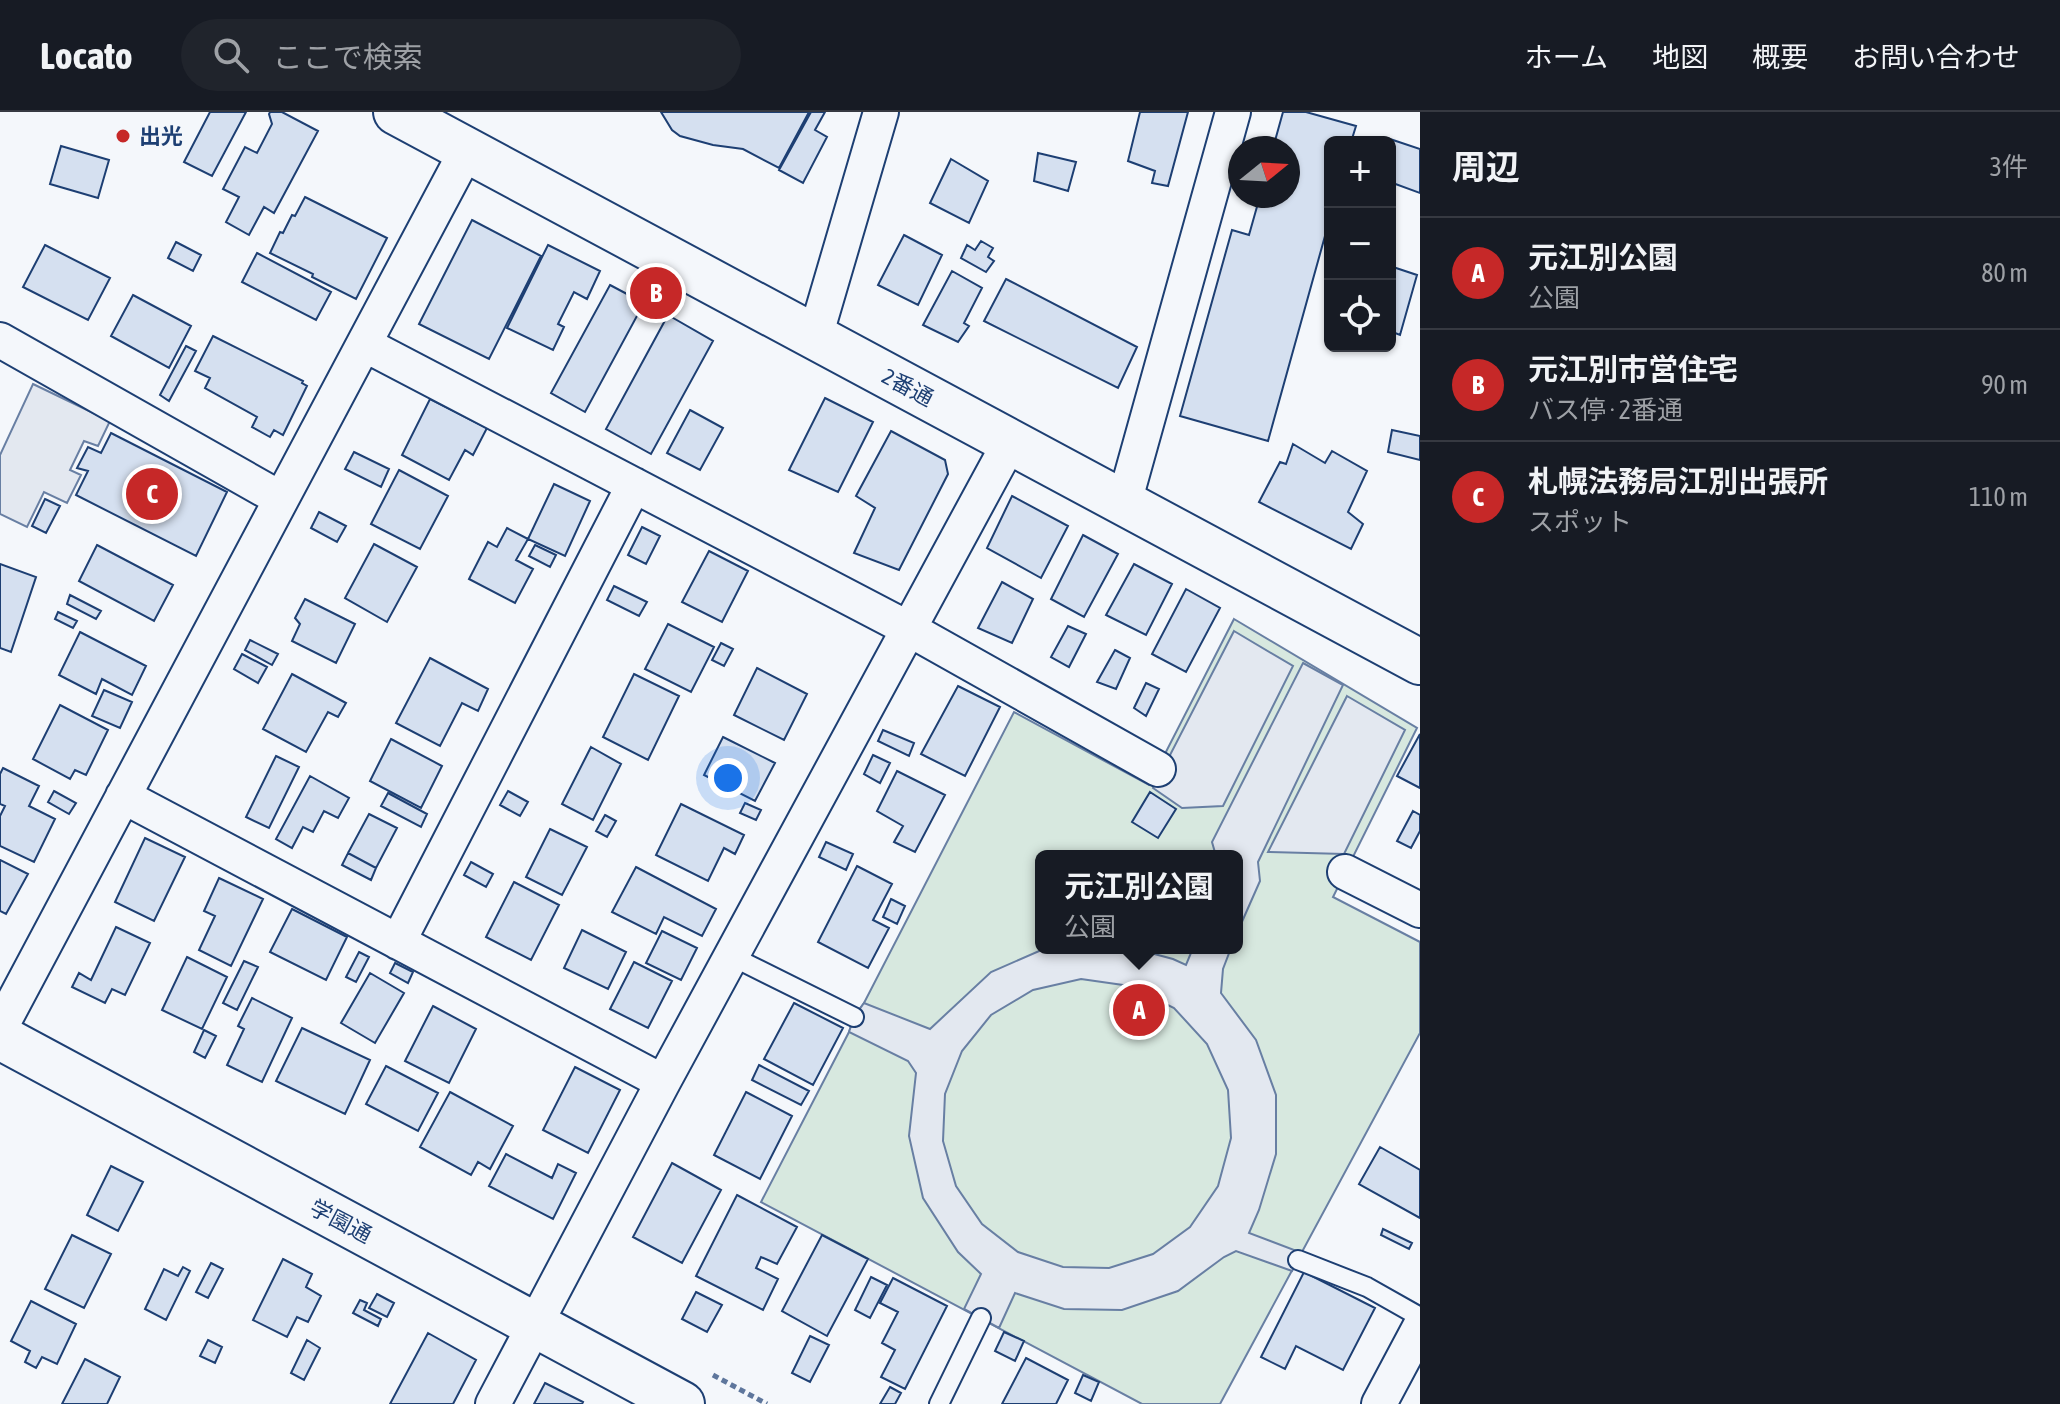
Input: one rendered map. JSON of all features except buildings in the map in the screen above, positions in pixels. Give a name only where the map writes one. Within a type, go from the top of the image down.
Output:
[{"type":"street","name":"2番通","points":[[396,112],[1420,662]]},
{"type":"street","points":[[815,337],[881,112]]},
{"type":"street","points":[[1124,503],[1233,112]]},
{"type":"street","points":[[0,1028],[467,150]]},
{"type":"street","points":[[0,340],[281,499]]},
{"type":"street","points":[[364,344],[909,629],[1158,769]]},
{"type":"street","points":[[493,1404],[663,1082],[1010,442]]},
{"type":"street","points":[[398,942],[634,485]]},
{"type":"street","points":[[123,796],[663,1082]]},
{"type":"street","points":[[1345,872],[1420,910]]},
{"type":"street","name":"学園通","points":[[0,1037],[682,1404]]},
{"type":"street","points":[[1379,1404],[1420,1327]]},
{"type":"lane","points":[[731,956],[854,1017]]},
{"type":"lane","points":[[1298,1260],[1367,1287],[1420,1317]]},
{"type":"lane","points":[[939,1404],[981,1318]]},
{"type":"shaded area","points":[[33,384],[110,421],[98,446],[84,441],[70,470],[81,475],[67,503],[44,492],[27,527],[0,514],[0,455]]},
{"type":"shaded area","points":[[1234,619],[1417,728],[1333,897],[1420,942],[1420,1033],[1220,1404],[1142,1404],[761,1202],[1014,712],[1149,785]]},
{"type":"shaded area","points":[[1234,631],[1293,666],[1223,806],[1182,808],[1153,788]]},
{"type":"shaded area","points":[[1303,663],[1343,685],[1258,862],[1260,881],[1243,919],[1243,850],[1214,850],[1212,842]]},
{"type":"shaded area","points":[[1347,696],[1405,730],[1344,854],[1268,852]]},
{"type":"shaded area","points":[[1035,953],[1154,954],[1186,965],[1191,954],[1229,954],[1223,969],[1221,993],[1256,1040],[1276,1095],[1276,1154],[1249,1233],[1302,1253],[1292,1271],[1236,1251],[1178,1291],[1122,1310],[1064,1309],[1015,1293],[999,1328],[964,1309],[981,1274],[958,1252],[923,1198],[909,1136],[916,1073],[908,1061],[849,1032],[854,1017],[864,1003],[930,1029],[991,972]],"holes":[[[1081,979],[1130,986],[1174,1008],[1207,1044],[1228,1090],[1231,1138],[1218,1186],[1190,1227],[1153,1254],[1109,1268],[1063,1267],[1018,1252],[982,1224],[956,1186],[943,1141],[945,1094],[962,1051],[991,1015],[1033,990]]]},
{"type":"place","name":"出光","points":[[123,136]]},
{"type":"place","name":"元江別市営住宅","points":[[656,293]]},
{"type":"place","name":"札幌法務局江別出張所","points":[[152,494]]},
{"type":"place","name":"元江別公園","points":[[1139,1010]]}]
